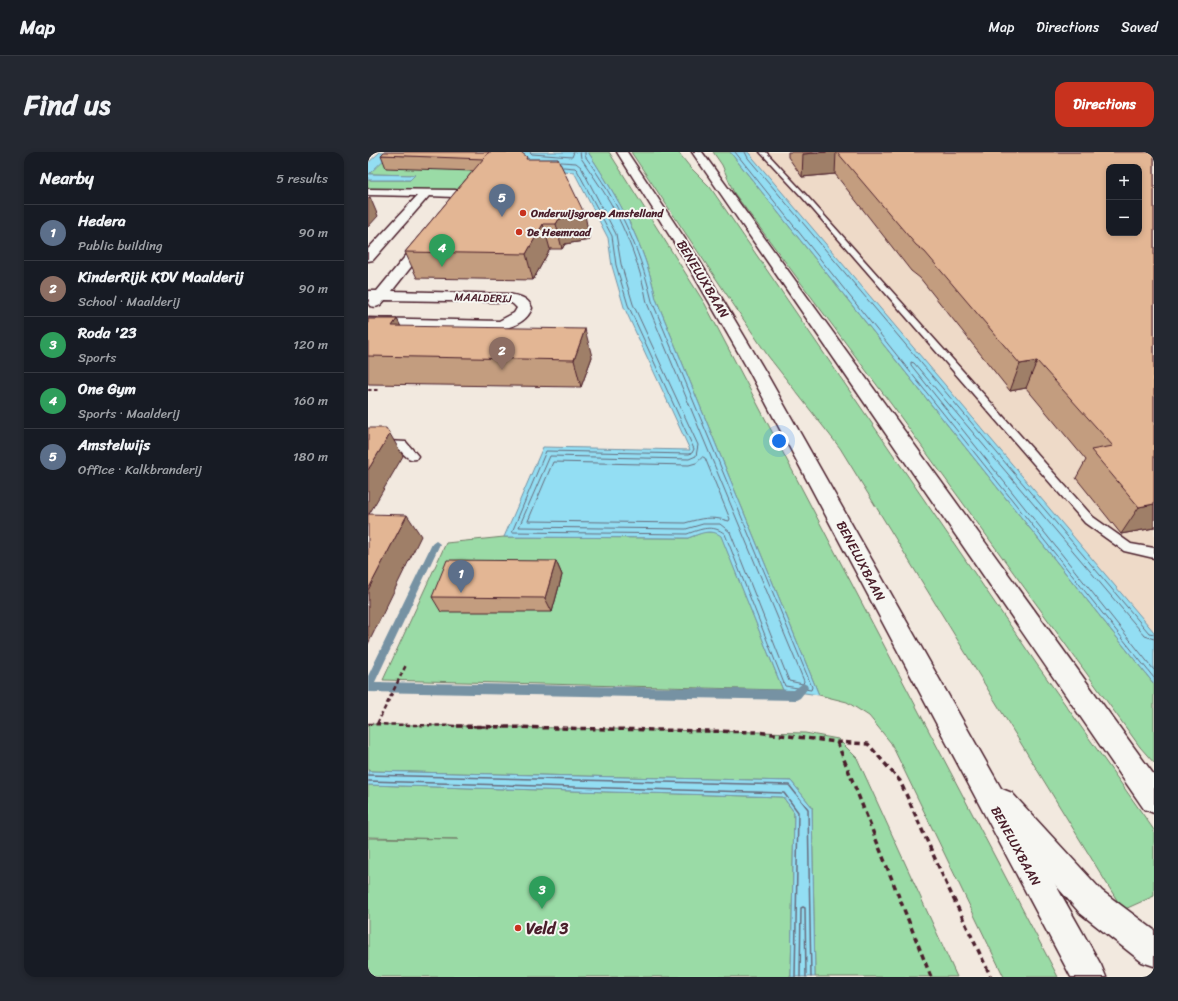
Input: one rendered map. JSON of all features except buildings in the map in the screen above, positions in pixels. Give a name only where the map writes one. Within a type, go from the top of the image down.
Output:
[{"type":"main road","name":"BENELUXBAAN","points":[[622,152],[649,191],[711,291],[807,460],[974,771],[1089,977]]},
{"type":"main road","points":[[697,152],[1154,799]]},
{"type":"main road","points":[[368,192],[455,193],[460,195],[460,198],[374,295],[368,311]]},
{"type":"main road","points":[[368,257],[426,193]]},
{"type":"main road","name":"MAALDERIJ","points":[[368,323],[494,326],[515,320],[524,312],[525,308],[521,301],[509,298],[374,295]]},
{"type":"main road","points":[[974,771],[1091,902],[1154,950]]},
{"type":"lane","points":[[763,152],[915,322],[1088,520],[1128,548],[1154,553]]},
{"type":"lane","points":[[368,444],[402,445],[412,456]]},
{"type":"path","points":[[368,390],[378,390]]},
{"type":"path","points":[[377,724],[406,665]]},
{"type":"path","points":[[368,724],[757,732],[837,742],[868,744],[900,781],[946,883],[991,977]]},
{"type":"path","points":[[837,742],[931,977]]},
{"type":"shaded area","points":[[714,152],[1154,152],[1154,716]]},
{"type":"green space","points":[[391,152],[517,152],[475,190],[368,190],[368,180],[410,180],[415,175],[368,174]]},
{"type":"green space","points":[[588,152],[609,152],[705,304],[1058,977],[1004,977],[891,743],[869,716],[847,702],[819,695],[656,299],[645,259],[637,240],[610,187]]},
{"type":"green space","points":[[631,152],[678,152],[690,167],[710,187],[1038,666],[1154,830],[1154,896],[1123,910],[840,448],[768,356]]},
{"type":"green space","points":[[713,152],[730,152],[1154,684],[1154,763],[1140,747],[894,408],[734,193],[722,165]]},
{"type":"green space","points":[[704,532],[716,532],[721,535],[783,690],[383,680],[446,543],[504,537],[688,538]]},
{"type":"green space","points":[[368,724],[805,733],[838,739],[857,758],[957,977],[815,977],[812,807],[791,781],[368,771]]},
{"type":"green space","points":[[368,785],[783,797],[794,812],[791,977],[368,977],[368,838],[458,839],[368,837]]},
{"type":"water","points":[[380,152],[392,152],[369,174],[415,175],[410,180],[368,180],[368,163]]},
{"type":"water","points":[[517,152],[588,152],[610,187],[629,222],[645,259],[656,299],[819,695],[783,690],[721,536],[713,532],[705,532],[688,538],[504,537],[543,447],[690,450],[624,307],[612,266],[608,238],[574,172],[504,166]]},
{"type":"water","points":[[730,152],[748,152],[1154,632],[1154,684]]},
{"type":"water","points":[[368,771],[791,781],[812,807],[815,977],[791,977],[794,812],[783,797],[368,785]]},
{"type":"waterway","points":[[436,544],[368,687],[796,695],[803,688]]},
{"type":"place","name":"Onderwijsgroep Amstelland","points":[[523,213]]},
{"type":"place","name":"Amstelwijs","points":[[502,217]]},
{"type":"place","name":"De Heemraad","points":[[519,232]]},
{"type":"place","name":"One Gym","points":[[442,267]]},
{"type":"place","name":"KinderRijk KDV Maalderij","points":[[502,370]]},
{"type":"place","name":"Hedera","points":[[461,593]]},
{"type":"place","name":"Roda '23","points":[[542,909]]},
{"type":"place","name":"Veld 3","points":[[518,928]]}]
